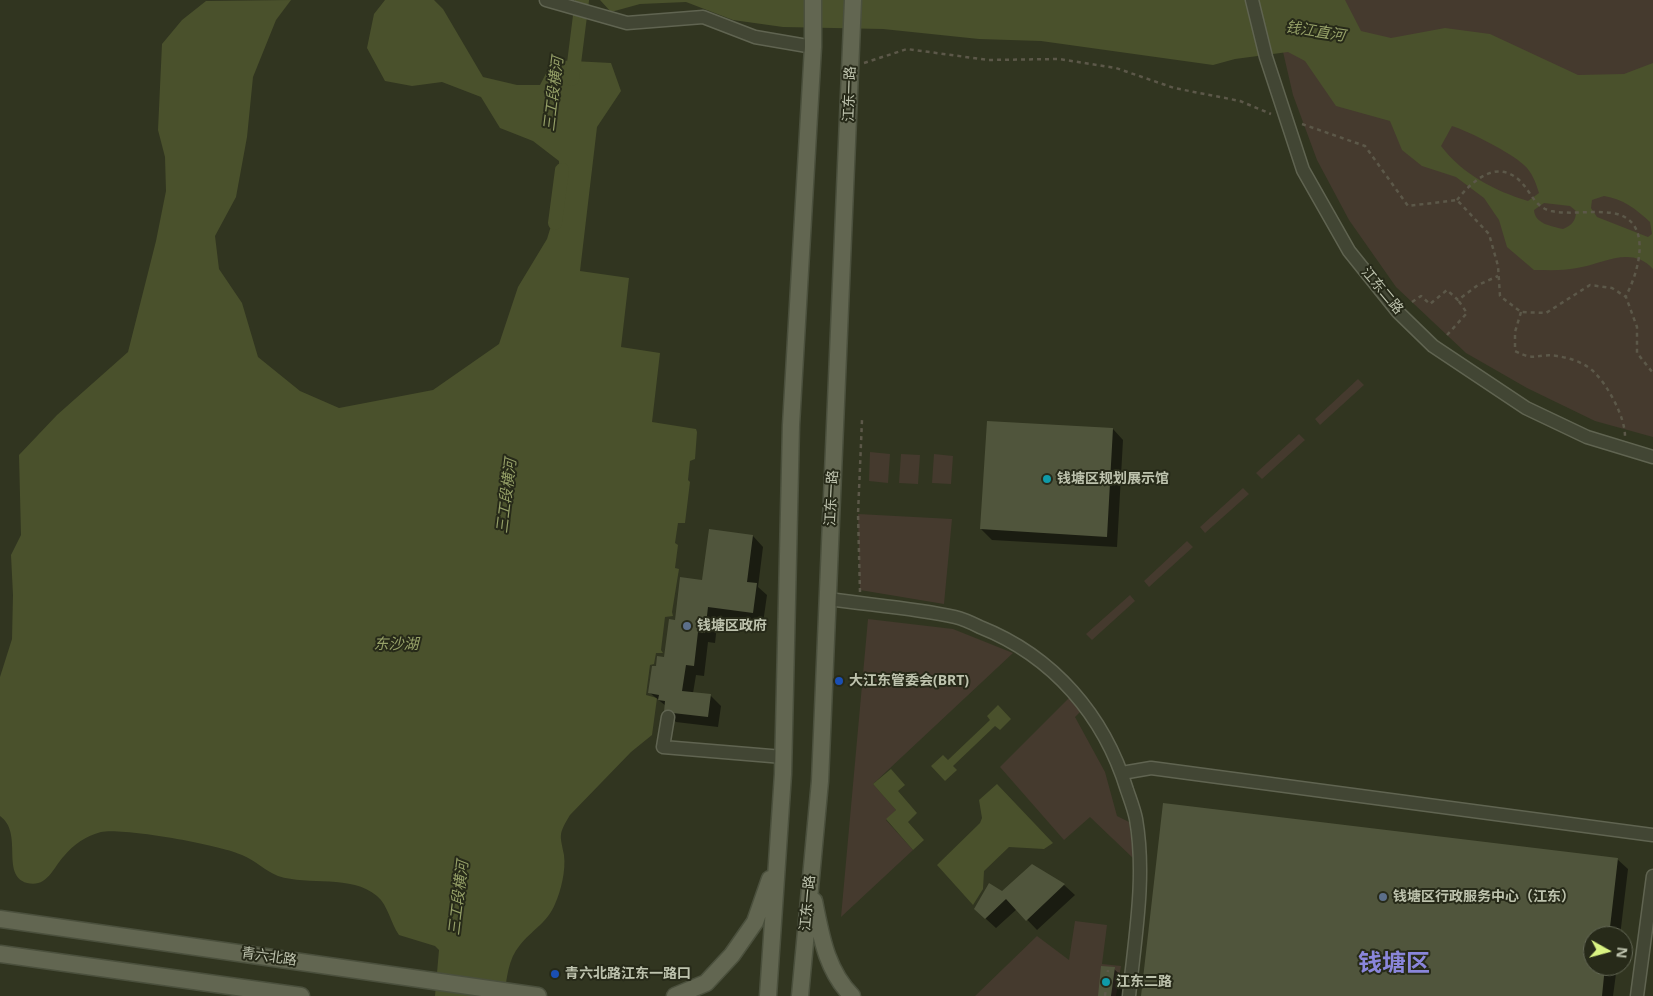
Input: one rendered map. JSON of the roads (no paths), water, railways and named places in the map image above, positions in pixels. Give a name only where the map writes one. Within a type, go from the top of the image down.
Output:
[{"type":"main road","points":[[768,996],[783,757],[791,425],[813,39],[813,0]]},
{"type":"main road","name":"江东一路","points":[[800,996],[820,781],[853,0]]},
{"type":"main road","points":[[674,996],[706,983],[732,955],[755,922],[777,858]]},
{"type":"main road","points":[[810,882],[824,947],[840,984],[852,996]]},
{"type":"main road","name":"青六北路","points":[[0,919],[538,996]]},
{"type":"main road","points":[[0,954],[301,996]]},
{"type":"street","points":[[546,0],[627,23],[703,17],[754,37],[813,39]]},
{"type":"street","name":"江东二路","points":[[1252,0],[1266,57],[1303,170],[1349,251],[1398,312],[1433,346],[1526,408],[1587,437],[1653,457]]},
{"type":"street","points":[[828,599],[956,617],[995,633],[1020,646],[1053,670],[1075,692],[1102,730],[1122,772],[1136,818],[1141,889],[1129,996]]},
{"type":"street","points":[[668,717],[663,752],[783,757]]},
{"type":"street","points":[[1122,772],[1151,768],[1653,835]]},
{"type":"street","points":[[1637,996],[1653,876]]},
{"type":"water","name":"东沙湖","points":[[291,0],[276,20],[253,77],[247,137],[236,197],[215,236],[219,269],[242,303],[258,357],[300,391],[339,408],[433,390],[499,344],[518,287],[547,239],[560,197],[559,161],[533,141],[500,128],[481,97],[442,82],[412,86],[385,81],[367,48],[374,14],[385,0],[434,0],[443,9],[483,77],[517,85],[540,85],[553,60],[611,63],[621,91],[597,127],[580,271],[629,278],[621,347],[660,353],[652,422],[696,429],[697,432],[695,459],[690,461],[688,480],[690,482],[685,523],[678,523],[675,543],[678,545],[675,568],[679,569],[673,616],[665,617],[661,650],[663,653],[656,653],[654,664],[650,665],[646,695],[657,698],[652,735],[631,752],[570,815],[566,822],[561,835],[564,867],[557,899],[548,916],[516,950],[509,969],[504,996],[435,996],[439,950],[435,946],[399,935],[381,900],[367,889],[342,883],[290,879],[278,876],[247,857],[214,846],[149,834],[112,831],[101,832],[76,844],[45,880],[34,884],[27,883],[19,879],[15,872],[11,833],[7,823],[0,816],[0,677],[12,639],[13,595],[11,555],[21,535],[19,455],[57,415],[128,352],[156,241],[166,191],[165,157],[158,130],[162,44],[182,20],[206,1]]},
{"type":"water","name":"钱江直河","points":[[600,0],[1345,0],[1361,31],[1391,38],[1445,28],[1490,34],[1578,75],[1624,74],[1653,63],[1653,269],[1645,262],[1636,258],[1626,257],[1572,269],[1534,270],[1507,247],[1499,220],[1484,198],[1456,177],[1422,166],[1402,150],[1390,121],[1336,106],[1305,61],[1288,52],[1235,59],[1213,65],[1041,41],[979,39],[883,29],[783,27],[733,20],[686,2],[640,4],[611,12]],"holes":[[[1452,126],[1490,143],[1518,160],[1529,171],[1539,193],[1528,201],[1492,187],[1469,173],[1449,156],[1441,146]],[[1604,196],[1629,205],[1650,222],[1652,234],[1648,237],[1597,217],[1591,208],[1592,200]],[[1544,203],[1570,206],[1576,211],[1576,214],[1573,222],[1563,229],[1540,221],[1535,215],[1534,210]]]},
{"type":"water","points":[[998,705],[1011,719],[1000,730],[995,726],[953,766],[957,770],[945,781],[931,766],[943,755],[948,760],[990,720],[987,716]]},
{"type":"water","points":[[891,769],[905,785],[898,791],[917,813],[908,822],[924,840],[913,850],[886,819],[896,810],[873,784]]},
{"type":"water","points":[[997,784],[1053,843],[1044,849],[1009,847],[984,871],[983,889],[973,905],[937,865],[980,823],[982,818],[979,800]]},
{"type":"waterway","name":"三工段横河","points":[[572,79],[582,0]]},
{"type":"waterway","name":"三工段横河","points":[[555,223],[562,170]]},
{"type":"place","name":"钱塘区规划展示馆","points":[[1047,479]]},
{"type":"place","name":"钱塘区政府","points":[[687,626]]},
{"type":"place","name":"大江东管委会(BRT)","points":[[839,681]]},
{"type":"place","name":"钱塘区行政服务中心（江东）","points":[[1383,897]]},
{"type":"place","name":"青六北路江东一路口","points":[[555,974]]},
{"type":"place","name":"江东二路","points":[[1106,982]]},
{"type":"district","name":"钱塘区","points":[[1394,964]]}]
